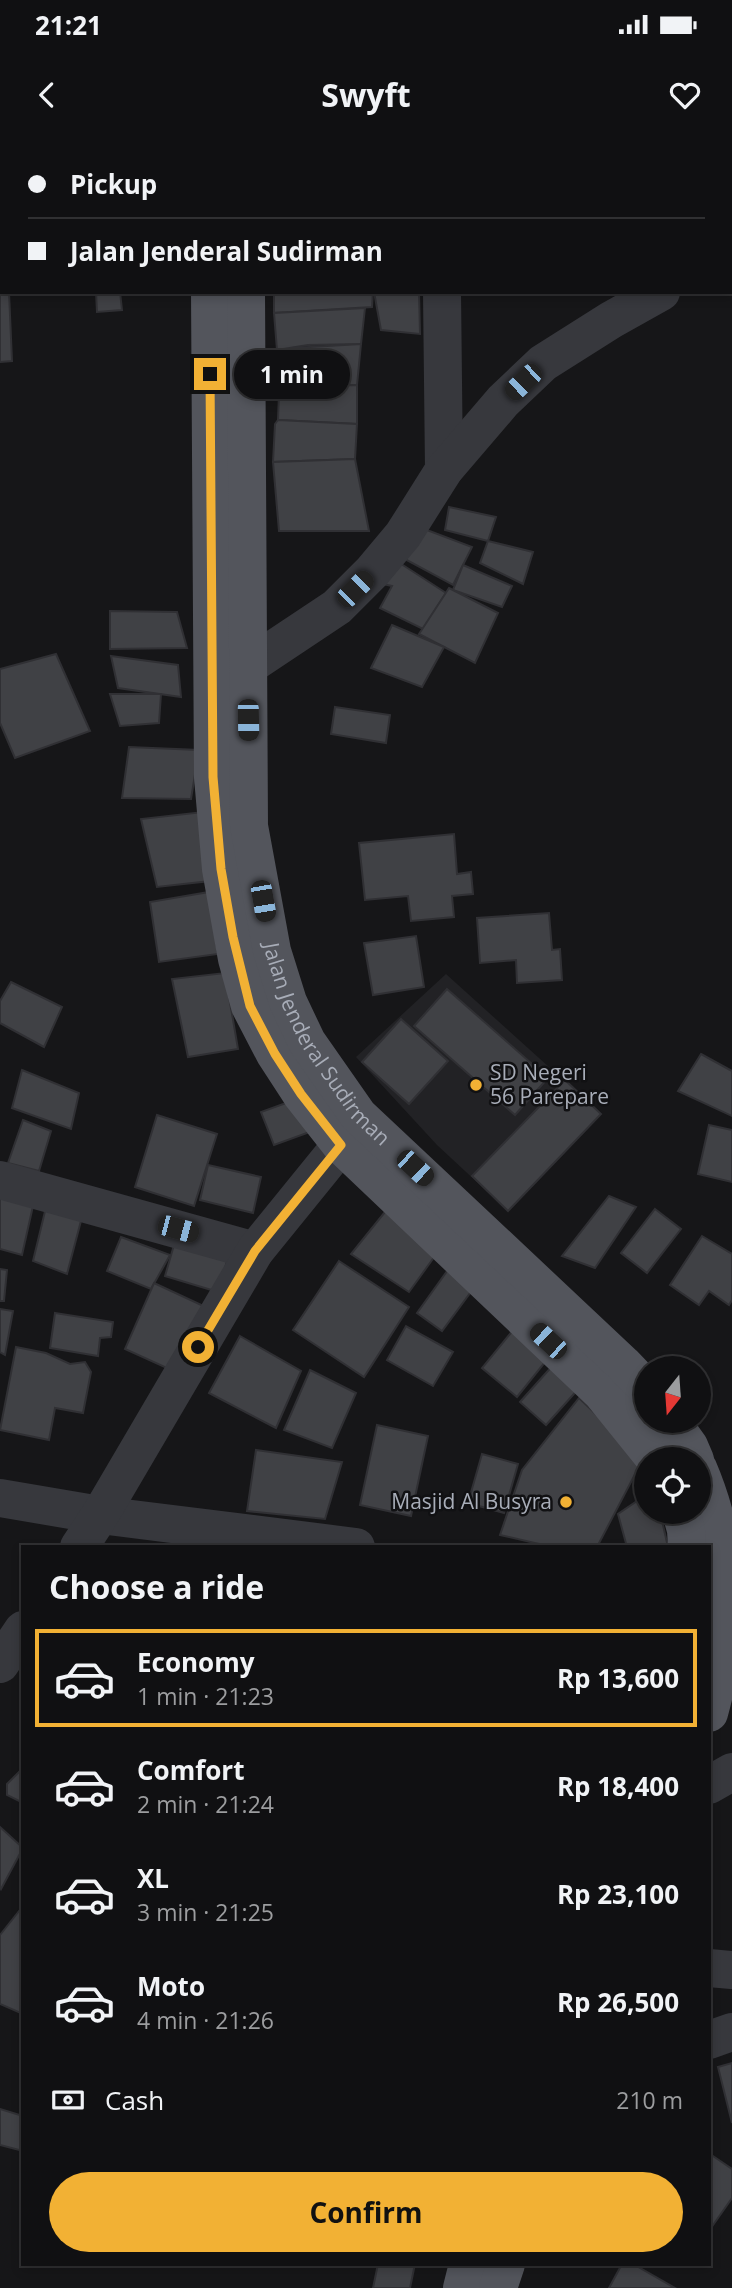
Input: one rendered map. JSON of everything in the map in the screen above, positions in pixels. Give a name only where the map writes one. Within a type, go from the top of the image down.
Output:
[{"type":"main road","name":"Jalan Jenderal Sudirman","points":[[210,294],[213,777],[221,869],[237,959],[250,1006],[275,1054],[301,1094],[350,1130],[634,1375]]},
{"type":"main road","name":"Jalan Jenderal Sudirman","points":[[246,294],[249,827],[272,951],[288,1002],[350,1130],[603,1393],[646,1447]]},
{"type":"main road","points":[[711,1511],[727,1564],[718,1611],[722,1658],[711,1705]]},
{"type":"main road","points":[[684,1524],[687,1545]]},
{"type":"main road","points":[[462,2288],[468,2266]]},
{"type":"main road","points":[[498,2288],[505,2266]]},
{"type":"street","points":[[442,294],[444,470]]},
{"type":"street","points":[[247,667],[337,607],[363,581],[403,535],[444,470],[503,401],[543,363],[657,294]]},
{"type":"street","points":[[80,1545],[255,1251],[350,1130]]},
{"type":"street","points":[[0,1180],[255,1251]]},
{"type":"street","points":[[0,1498],[100,1515],[340,1545]]},
{"type":"street","points":[[0,1664],[21,1633]]},
{"type":"street","points":[[711,1784],[732,1772]]},
{"type":"street","points":[[711,1968],[732,1970]]},
{"type":"street","points":[[711,2039],[732,2032]]},
{"type":"shaded area","name":"SD Negeri 56 Parepare","points":[[446,974],[601,1114],[508,1211],[437,1145],[356,1057]]},
{"type":"building","points":[[0,294],[9,294],[12,361],[0,362]]},
{"type":"building","points":[[96,294],[120,294],[122,310],[97,312]]},
{"type":"building","points":[[274,294],[373,294],[372,307],[274,313]]},
{"type":"building","points":[[374,294],[419,294],[420,334],[381,330]]},
{"type":"building","points":[[365,308],[361,344],[308,345],[277,350],[274,313]]},
{"type":"building","points":[[361,344],[357,385],[295,387],[293,348]]},
{"type":"building","points":[[357,385],[357,424],[278,420],[279,393],[295,387]]},
{"type":"building","points":[[278,420],[357,424],[355,459],[273,462],[275,424]]},
{"type":"building","points":[[355,459],[369,531],[279,531],[273,462]]},
{"type":"building","points":[[449,507],[496,517],[488,541],[445,530]]},
{"type":"building","points":[[411,524],[472,547],[453,585],[401,557]]},
{"type":"building","points":[[488,541],[533,552],[523,584],[480,563]]},
{"type":"building","points":[[392,558],[446,593],[423,629],[380,608],[392,586],[378,583]]},
{"type":"building","points":[[463,565],[512,586],[502,607],[453,590]]},
{"type":"building","points":[[449,588],[498,613],[475,663],[419,634]]},
{"type":"building","points":[[110,611],[177,612],[187,648],[110,649]]},
{"type":"building","points":[[392,625],[444,647],[422,687],[371,668]]},
{"type":"building","points":[[56,654],[90,731],[15,758],[0,723],[0,669]]},
{"type":"building","points":[[111,656],[178,665],[181,697],[118,688]]},
{"type":"building","points":[[110,694],[161,694],[159,723],[120,726]]},
{"type":"building","points":[[335,707],[390,715],[386,743],[331,734]]},
{"type":"building","points":[[129,747],[199,750],[191,799],[122,798]]},
{"type":"building","points":[[203,812],[210,881],[157,887],[141,819]]},
{"type":"building","points":[[454,834],[457,874],[471,872],[473,894],[452,896],[454,917],[411,921],[408,896],[365,900],[359,843]]},
{"type":"building","points":[[209,892],[218,954],[159,962],[150,902]]},
{"type":"building","points":[[549,913],[552,950],[560,949],[562,980],[517,983],[516,960],[480,963],[477,918]]},
{"type":"building","points":[[416,936],[424,987],[373,995],[364,943]]},
{"type":"building","points":[[225,973],[238,1049],[188,1057],[172,979]]},
{"type":"building","points":[[11,982],[62,1007],[44,1047],[0,1023],[0,1001]]},
{"type":"building","points":[[447,989],[548,1078],[515,1115],[414,1026]]},
{"type":"building","points":[[401,1019],[448,1061],[409,1104],[362,1062]]},
{"type":"building","points":[[701,1054],[732,1071],[732,1116],[678,1091]]},
{"type":"building","points":[[22,1070],[79,1093],[71,1129],[12,1108]]},
{"type":"building","points":[[565,1080],[601,1114],[508,1211],[472,1176]]},
{"type":"building","points":[[297,1099],[318,1129],[274,1145],[261,1112]]},
{"type":"building","points":[[157,1115],[217,1134],[194,1206],[135,1187]]},
{"type":"building","points":[[23,1120],[51,1131],[39,1171],[8,1163]]},
{"type":"building","points":[[709,1125],[732,1130],[732,1182],[698,1174]]},
{"type":"building","points":[[208,1165],[261,1177],[253,1213],[200,1200]]},
{"type":"building","points":[[609,1196],[636,1207],[595,1268],[562,1256]]},
{"type":"building","points":[[0,1198],[33,1206],[22,1255],[0,1249]]},
{"type":"building","points":[[47,1203],[82,1217],[67,1274],[33,1261]]},
{"type":"building","points":[[389,1207],[440,1249],[409,1292],[351,1254]]},
{"type":"building","points":[[655,1209],[681,1229],[647,1273],[621,1253]]},
{"type":"building","points":[[702,1236],[732,1254],[732,1300],[729,1305],[709,1291],[699,1305],[670,1285]]},
{"type":"building","points":[[121,1237],[170,1255],[151,1289],[107,1271]]},
{"type":"building","points":[[174,1245],[227,1261],[218,1292],[165,1276]]},
{"type":"building","points":[[339,1261],[409,1307],[364,1377],[293,1330]]},
{"type":"building","points":[[450,1267],[476,1285],[442,1331],[417,1313]]},
{"type":"building","points":[[0,1269],[7,1270],[4,1301],[0,1301]]},
{"type":"building","points":[[154,1283],[210,1309],[180,1374],[125,1349]]},
{"type":"building","points":[[0,1309],[13,1311],[5,1355],[0,1352]]},
{"type":"building","points":[[55,1313],[113,1322],[111,1337],[100,1338],[98,1356],[50,1348]]},
{"type":"building","points":[[519,1323],[554,1351],[517,1397],[482,1368]]},
{"type":"building","points":[[406,1326],[453,1352],[433,1386],[387,1360]]},
{"type":"building","points":[[240,1336],[301,1371],[276,1428],[209,1393]]},
{"type":"building","points":[[16,1347],[46,1353],[70,1364],[85,1362],[91,1372],[83,1413],[55,1408],[49,1440],[0,1430]]},
{"type":"building","points":[[555,1363],[581,1386],[546,1425],[520,1402]]},
{"type":"building","points":[[310,1370],[356,1393],[332,1448],[284,1430]]},
{"type":"building","name":"Masjid Al Busyra","points":[[579,1398],[634,1450],[634,1476],[598,1545],[543,1545],[500,1535],[522,1470]]},
{"type":"building","points":[[377,1425],[428,1436],[411,1516],[360,1505]]},
{"type":"building","points":[[256,1450],[342,1462],[325,1519],[247,1511]]},
{"type":"building","points":[[482,1454],[518,1464],[504,1513],[468,1503]]},
{"type":"building","points":[[634,1503],[634,1524],[663,1524],[668,1545],[626,1545],[618,1514]]},
{"type":"building","points":[[21,1770],[21,1802],[7,1795],[7,1784]]},
{"type":"building","points":[[0,1827],[21,1846],[21,1852],[1,1889]]},
{"type":"building","points":[[21,1909],[21,2013],[0,2004],[0,1935]]},
{"type":"building","points":[[732,2063],[732,2123],[718,2067]]},
{"type":"building","points":[[0,2109],[21,2115],[21,2150],[0,2145]]},
{"type":"building","points":[[711,2155],[732,2169],[732,2198],[711,2228]]},
{"type":"building","points":[[378,2266],[415,2266],[410,2288],[373,2288]]},
{"type":"building","points":[[621,2266],[636,2266],[675,2288],[609,2288]]},
{"type":"place","name":"SD Negeri 56 Parepare","points":[[476,1085]]},
{"type":"place","name":"Masjid Al Busyra","points":[[566,1502]]},
{"type":"route","points":[[198,1347],[255,1251],[341,1145],[301,1094],[275,1054],[250,1006],[237,959],[221,869],[213,777],[210,374]]}]
